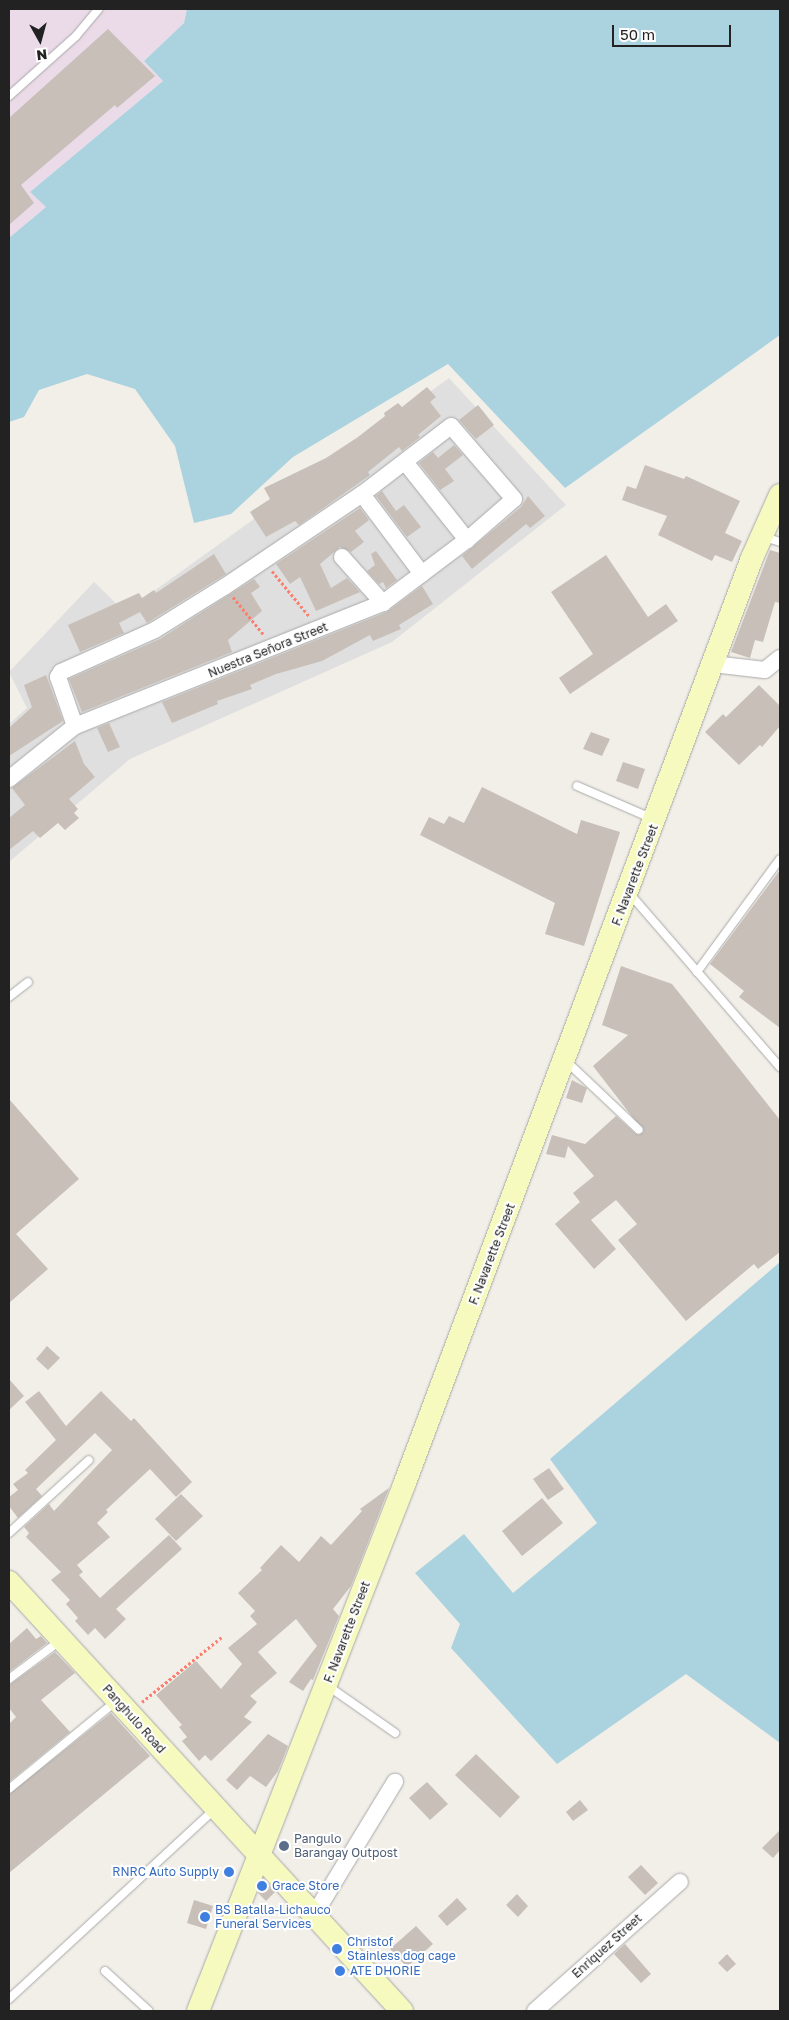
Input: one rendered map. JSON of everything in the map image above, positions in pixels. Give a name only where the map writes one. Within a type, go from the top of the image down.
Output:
[{"type":"main road","name":"F. Navarette Street","points":[[198,2011],[326,1685],[565,1059],[713,664],[771,540],[780,495]]},
{"type":"main road","name":"Panghulo Road","points":[[9,1582],[402,2011]]},
{"type":"street","name":"Nuestra Señora Street","points":[[9,780],[75,726],[320,630],[383,603],[468,540],[514,499],[451,426],[405,462]]},
{"type":"street","points":[[75,726],[58,676],[60,672],[155,630],[263,561],[362,494],[405,462],[468,540]]},
{"type":"street","points":[[362,494],[422,574]]},
{"type":"street","points":[[342,557],[383,603]]},
{"type":"street","points":[[713,664],[765,670],[780,658]]},
{"type":"street","points":[[314,1915],[396,1782]]},
{"type":"street","name":"Enriquez Street","points":[[535,2011],[680,1882]]},
{"type":"lane","points":[[9,96],[76,36],[99,9]]},
{"type":"lane","points":[[576,786],[655,820]]},
{"type":"lane","points":[[697,972],[780,859]]},
{"type":"lane","points":[[628,892],[780,1067]]},
{"type":"lane","points":[[9,997],[28,982]]},
{"type":"lane","points":[[565,1059],[639,1130]]},
{"type":"lane","points":[[9,1533],[89,1460]]},
{"type":"lane","points":[[9,1679],[62,1639]]},
{"type":"lane","points":[[326,1685],[395,1733]]},
{"type":"lane","points":[[9,1789],[122,1707]]},
{"type":"lane","points":[[9,1999],[216,1808]]},
{"type":"lane","points":[[105,1971],[149,2011]]},
{"type":"path","points":[[263,561],[320,630]]},
{"type":"path","points":[[224,587],[274,648]]},
{"type":"path","points":[[122,1707],[224,1636]]},
{"type":"shaded area","points":[[9,9],[187,9],[184,23],[144,61],[163,81],[30,192],[46,207],[9,238]]},
{"type":"shaded area","points":[[449,378],[566,505],[392,642],[130,759],[9,862],[9,724],[27,708],[9,672],[94,582],[125,612]]},
{"type":"water","points":[[187,9],[780,9],[780,335],[565,488],[448,364],[293,457],[231,514],[194,523],[175,446],[135,389],[87,374],[39,390],[24,417],[9,422],[9,238],[46,207],[30,192],[163,81],[144,61],[184,23]]},
{"type":"water","points":[[780,1262],[780,1743],[686,1674],[557,1764],[451,1648],[460,1624],[415,1573],[464,1534],[513,1593],[597,1523],[550,1459]]},
{"type":"building","points":[[108,29],[155,76],[117,108],[115,105],[21,185],[34,203],[9,225],[9,118]]},
{"type":"building","points":[[427,387],[436,397],[430,402],[441,416],[418,435],[420,437],[402,451],[399,447],[368,472],[370,475],[299,525],[295,521],[266,537],[250,512],[270,499],[264,488],[326,458],[358,437],[398,403],[402,407]]},
{"type":"building","points":[[478,405],[494,425],[476,439],[459,420]]},
{"type":"building","points":[[454,445],[463,455],[445,469],[454,481],[440,490],[419,463],[433,452],[438,458]]},
{"type":"building","points":[[645,465],[684,479],[686,476],[740,501],[725,533],[742,541],[732,562],[715,555],[712,561],[658,535],[667,516],[622,500],[627,486],[636,489]]},
{"type":"building","points":[[382,491],[396,511],[404,505],[421,527],[407,537],[376,496]]},
{"type":"building","points":[[528,496],[545,516],[530,528],[526,524],[472,569],[462,556],[521,507]]},
{"type":"building","points":[[360,508],[369,520],[355,531],[364,542],[351,552],[340,547],[320,564],[331,588],[347,578],[360,592],[316,611],[300,577],[290,584],[276,564]]},
{"type":"building","points":[[770,550],[780,553],[780,603],[775,602],[763,642],[755,640],[750,658],[731,652]]},
{"type":"building","points":[[376,551],[397,580],[386,588],[383,582],[379,584],[367,571],[375,565],[371,554]]},
{"type":"building","points":[[214,554],[226,574],[147,623],[140,612],[119,623],[124,633],[80,652],[68,625],[139,593],[142,598],[154,590],[156,593]]},
{"type":"building","points":[[606,555],[648,617],[666,604],[678,621],[570,694],[559,678],[593,654],[551,592]]},
{"type":"building","points":[[254,579],[260,587],[251,593],[262,611],[228,640],[232,652],[82,712],[69,679],[160,639]]},
{"type":"building","points":[[422,586],[433,604],[399,625],[401,629],[373,641],[370,635],[322,661],[276,674],[250,685],[252,689],[217,701],[218,704],[172,723],[162,702],[387,612]]},
{"type":"building","points":[[46,675],[63,721],[9,756],[9,728],[32,707],[24,685]]},
{"type":"building","points":[[759,685],[780,706],[780,726],[762,747],[760,745],[739,765],[705,732],[723,714],[726,717]]},
{"type":"building","points":[[109,723],[120,747],[108,752],[97,728]]},
{"type":"building","points":[[591,732],[610,739],[602,756],[583,749]]},
{"type":"building","points":[[75,741],[84,764],[95,777],[69,799],[78,809],[74,813],[79,818],[65,830],[58,823],[40,838],[33,831],[9,850],[9,818],[25,805],[12,788]]},
{"type":"building","points":[[623,762],[645,769],[638,789],[616,781]]},
{"type":"building","points":[[482,787],[577,834],[581,820],[620,832],[584,946],[545,934],[555,903],[420,835],[429,817],[444,824],[449,816],[464,823]]},
{"type":"building","points":[[780,870],[780,1028],[739,997],[744,991],[710,964]]},
{"type":"building","points":[[621,966],[672,984],[780,1120],[780,1252],[758,1269],[754,1264],[686,1321],[618,1240],[637,1224],[616,1200],[591,1220],[616,1249],[594,1269],[555,1224],[580,1202],[573,1193],[594,1176],[568,1146],[565,1158],[546,1154],[552,1135],[585,1144],[616,1116],[636,1134],[644,1132],[593,1066],[628,1035],[602,1025]]},
{"type":"building","points":[[572,1080],[587,1088],[582,1103],[566,1098]]},
{"type":"building","points":[[9,1099],[79,1179],[16,1234],[48,1269],[9,1303]]},
{"type":"building","points":[[47,1346],[60,1358],[48,1370],[36,1359]]},
{"type":"building","points":[[9,1379],[24,1396],[9,1410]]},
{"type":"building","points":[[39,1391],[66,1426],[101,1391],[131,1421],[134,1418],[192,1482],[176,1497],[150,1469],[106,1510],[108,1512],[97,1523],[110,1537],[77,1565],[83,1572],[79,1575],[100,1598],[169,1535],[182,1549],[116,1609],[126,1619],[105,1639],[95,1628],[88,1635],[75,1621],[78,1618],[66,1604],[70,1600],[51,1580],[61,1572],[26,1537],[29,1533],[24,1527],[49,1504],[54,1511],[112,1450],[95,1433],[36,1489],[42,1496],[18,1518],[9,1506],[9,1497],[18,1490],[13,1484],[28,1473],[25,1470],[56,1440],[25,1402]]},
{"type":"building","points":[[549,1468],[564,1489],[548,1500],[533,1479]]},
{"type":"building","points":[[389,1488],[351,1586],[333,1609],[339,1616],[313,1680],[311,1679],[303,1691],[289,1682],[317,1646],[296,1619],[258,1652],[277,1673],[250,1696],[257,1702],[244,1717],[252,1722],[211,1761],[205,1755],[199,1761],[182,1741],[187,1737],[179,1727],[182,1725],[156,1695],[196,1661],[221,1689],[242,1664],[228,1648],[257,1624],[250,1616],[255,1611],[238,1593],[262,1570],[260,1568],[281,1545],[299,1562],[321,1536],[331,1545],[362,1511],[360,1509]]},
{"type":"building","points":[[181,1494],[203,1516],[176,1541],[155,1519]]},
{"type":"building","points":[[542,1498],[563,1523],[522,1556],[502,1531]]},
{"type":"building","points":[[27,1628],[36,1639],[41,1636],[47,1643],[9,1672],[9,1644]]},
{"type":"building","points":[[55,1652],[75,1673],[41,1700],[70,1732],[9,1782],[9,1724],[16,1717],[9,1708],[9,1685]]},
{"type":"building","points":[[111,1713],[150,1756],[9,1873],[9,1794]]},
{"type":"building","points":[[268,1734],[288,1746],[278,1771],[266,1787],[250,1776],[237,1790],[226,1780]]},
{"type":"building","points":[[476,1754],[520,1797],[500,1818],[455,1775]]},
{"type":"building","points":[[427,1782],[448,1804],[430,1820],[409,1798]]},
{"type":"building","points":[[580,1800],[588,1810],[573,1821],[566,1812]]},
{"type":"building","points":[[780,1830],[780,1850],[773,1858],[762,1848]]},
{"type":"building","points":[[641,1865],[658,1883],[645,1895],[628,1877]]},
{"type":"building","points":[[264,1879],[275,1892],[266,1901],[258,1893]]},
{"type":"building","points":[[517,1894],[528,1906],[518,1917],[506,1905]]},
{"type":"building","points":[[457,1898],[467,1909],[447,1926],[438,1916]]},
{"type":"building","points":[[194,1900],[213,1906],[206,1929],[187,1923]]},
{"type":"building","points":[[416,1926],[433,1944],[407,1967],[390,1949]]},
{"type":"building","points":[[625,1944],[651,1974],[641,1983],[614,1954]]},
{"type":"building","points":[[727,1954],[736,1964],[727,1972],[718,1963]]},
{"type":"place","name":"Pangulo Barangay Outpost","points":[[284,1846]]},
{"type":"place","name":"RNRC Auto Supply","points":[[229,1872]]},
{"type":"place","name":"Grace Store","points":[[262,1886]]},
{"type":"place","name":"BS Batalla-Lichauco Funeral Services","points":[[205,1917]]},
{"type":"place","name":"Christof Stainless dog cage","points":[[337,1949]]},
{"type":"place","name":"ATE DHORIE","points":[[340,1971]]}]
